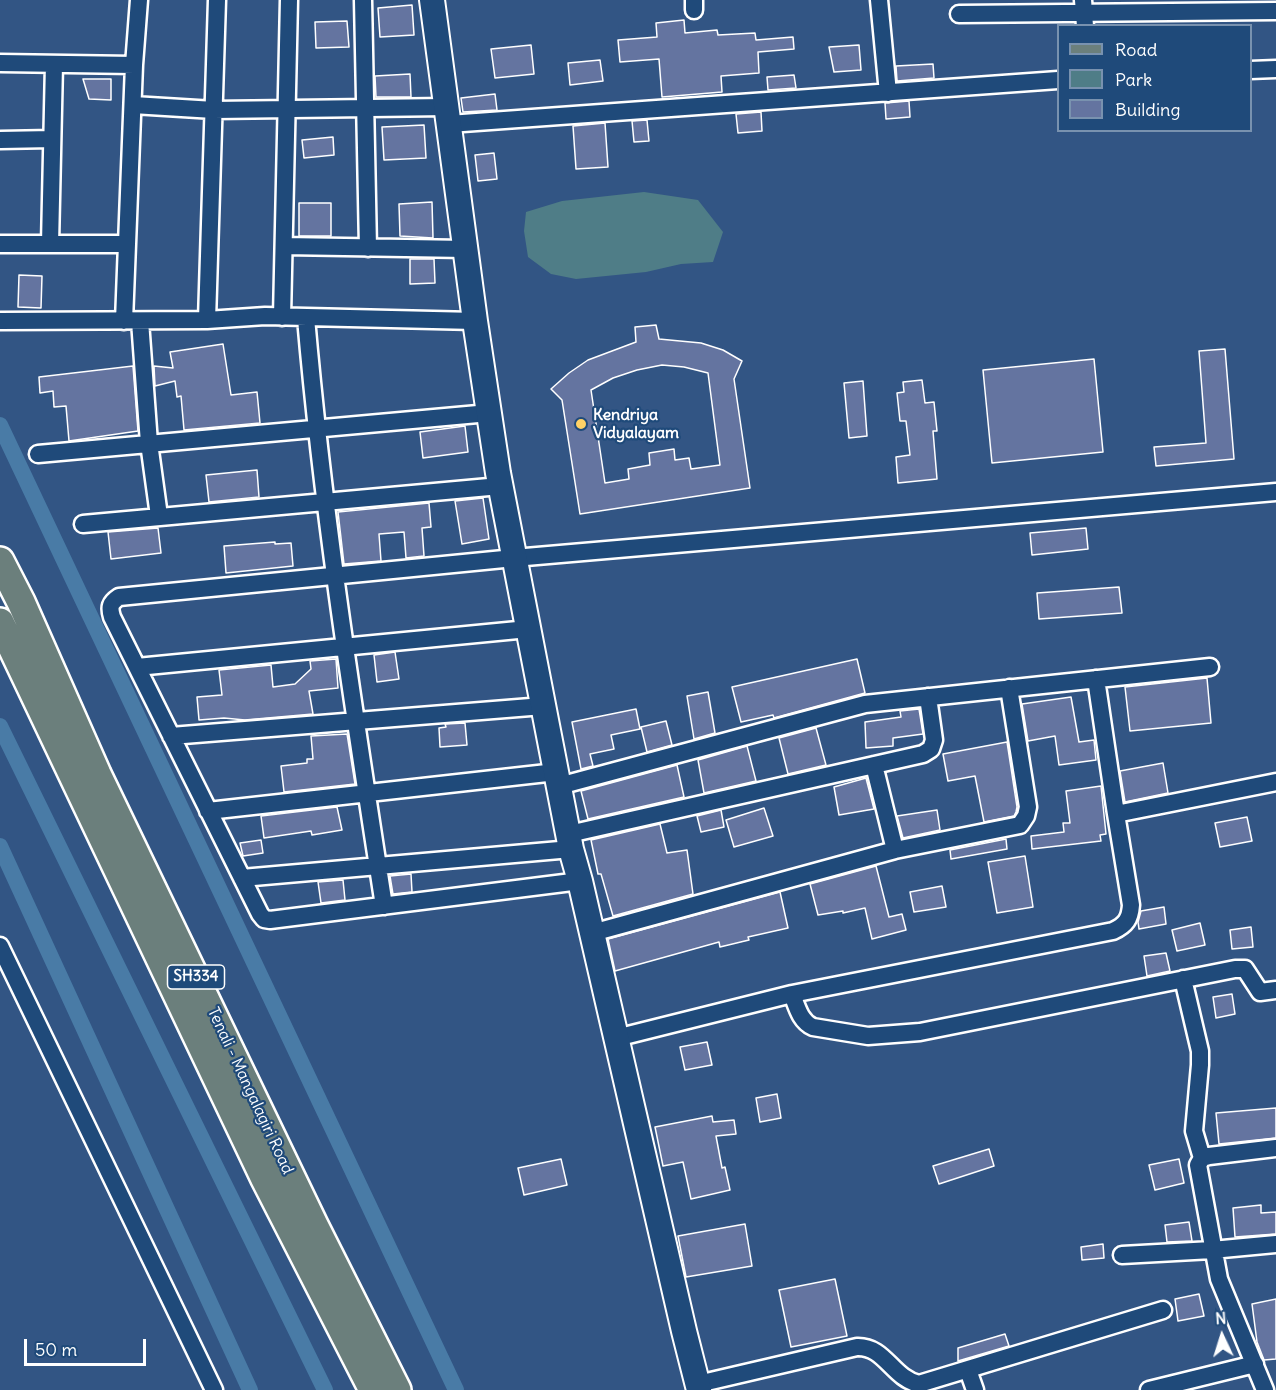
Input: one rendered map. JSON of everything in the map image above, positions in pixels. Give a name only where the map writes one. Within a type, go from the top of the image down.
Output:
[{"type":"main road","points":[[434,1],[475,321],[500,486],[570,842],[698,1387]]},
{"type":"main road","name":"Tenali - Mangalagiri Road","points":[[0,561],[21,602],[97,774],[314,1225],[397,1390]]},
{"type":"main road","name":"SH334","points":[[0,622],[264,1177],[373,1390]]},
{"type":"street","points":[[139,0],[134,65],[127,244],[132,321],[159,516]]},
{"type":"street","points":[[207,320],[217,0]]},
{"type":"street","points":[[282,317],[289,0]]},
{"type":"street","points":[[363,0],[368,248]]},
{"type":"street","points":[[879,0],[888,93]]},
{"type":"street","points":[[959,14],[1084,12],[1164,6],[1276,11]]},
{"type":"street","points":[[0,63],[134,65]]},
{"type":"street","points":[[50,244],[54,64]]},
{"type":"street","points":[[1252,70],[1276,69]]},
{"type":"street","points":[[133,105],[214,110],[365,108],[448,115],[888,93],[1057,80]]},
{"type":"street","points":[[0,140],[52,139]]},
{"type":"street","points":[[0,244],[127,244]]},
{"type":"street","points":[[284,246],[466,249]]},
{"type":"street","points":[[0,320],[132,321],[282,317],[475,321]]},
{"type":"street","points":[[306,318],[316,429],[384,906]]},
{"type":"street","points":[[38,454],[489,413]]},
{"type":"street","points":[[83,524],[500,486]]},
{"type":"street","points":[[580,881],[264,919],[136,667],[109,609],[112,602],[119,597],[514,558],[1276,492]]},
{"type":"street","points":[[136,667],[528,629]]},
{"type":"street","points":[[208,811],[367,794],[558,779],[866,704],[1210,666]]},
{"type":"street","points":[[616,1038],[792,994],[1113,931],[1124,926],[1130,916],[1131,905],[1096,679]]},
{"type":"street","points":[[592,933],[895,850],[1020,825],[1026,816],[1028,807],[1008,688]]},
{"type":"street","points":[[242,878],[377,866],[570,842],[923,754],[931,749],[934,740],[928,697]]},
{"type":"street","points":[[171,736],[543,706]]},
{"type":"street","points":[[874,765],[895,850]]},
{"type":"street","points":[[1116,814],[1276,782]]},
{"type":"street","points":[[0,946],[214,1390]]},
{"type":"street","points":[[792,994],[802,1019],[813,1027],[877,1036],[920,1032],[1183,979],[1245,969],[1260,992],[1276,990]]},
{"type":"street","points":[[1183,979],[1200,1051],[1194,1131],[1202,1158]]},
{"type":"street","points":[[1265,1390],[1219,1279],[1198,1165],[1202,1158],[1209,1156],[1276,1148]]},
{"type":"street","points":[[1122,1255],[1276,1244]]},
{"type":"street","points":[[698,1387],[868,1346],[903,1378],[918,1387],[1163,1310]]},
{"type":"street","points":[[1149,1390],[1255,1364]]},
{"type":"street","points":[[968,1370],[975,1390]]},
{"type":"green space","points":[[644,192],[698,200],[723,232],[713,262],[681,264],[646,272],[576,279],[551,274],[528,257],[524,231],[526,212],[562,201]]},
{"type":"building","points":[[412,5],[414,35],[380,37],[378,8]]},
{"type":"building","points":[[684,20],[685,33],[717,30],[718,35],[755,33],[756,40],[793,37],[794,49],[758,52],[759,73],[721,76],[722,92],[662,97],[659,59],[620,62],[618,40],[657,37],[656,23]]},
{"type":"building","points":[[347,21],[349,47],[316,48],[315,22]]},
{"type":"building","points":[[531,45],[534,74],[495,78],[491,49]]},
{"type":"building","points":[[859,45],[861,70],[834,72],[829,47]]},
{"type":"building","points":[[600,60],[603,81],[570,85],[568,63]]},
{"type":"building","points":[[933,64],[934,78],[897,81],[896,66]]},
{"type":"building","points":[[410,74],[411,97],[376,97],[375,76]]},
{"type":"building","points":[[794,75],[796,88],[768,90],[767,77]]},
{"type":"building","points":[[83,79],[111,79],[111,100],[89,99]]},
{"type":"building","points":[[495,94],[497,110],[463,112],[461,98]]},
{"type":"building","points":[[909,101],[910,117],[886,119],[885,103]]},
{"type":"building","points":[[761,112],[762,131],[738,133],[736,114]]},
{"type":"building","points":[[647,120],[649,141],[634,142],[632,121]]},
{"type":"building","points":[[605,123],[608,167],[576,169],[573,126]]},
{"type":"building","points":[[424,125],[426,158],[384,160],[382,127]]},
{"type":"building","points":[[333,137],[334,155],[304,158],[302,140]]},
{"type":"building","points":[[494,153],[497,179],[478,181],[475,155]]},
{"type":"building","points":[[432,202],[433,238],[400,236],[399,204]]},
{"type":"building","points":[[299,203],[331,203],[331,236],[299,236]]},
{"type":"building","points":[[410,259],[434,259],[435,283],[410,284]]},
{"type":"building","points":[[19,275],[42,276],[41,308],[18,307]]},
{"type":"building","name":"Kendriya Vidyalayam","points":[[656,325],[659,339],[701,343],[723,350],[742,361],[734,379],[750,488],[580,514],[562,400],[551,389],[588,360],[636,342],[635,327]],"holes":[[[662,365],[708,373],[720,465],[691,469],[689,458],[675,460],[674,449],[649,453],[650,465],[628,469],[629,479],[605,483],[591,390],[613,378],[637,370]]]},
{"type":"building","points":[[223,344],[231,395],[257,392],[260,423],[184,430],[181,396],[177,397],[175,381],[155,386],[154,366],[173,368],[170,352]]},
{"type":"building","points":[[1225,349],[1234,459],[1156,466],[1154,447],[1206,443],[1199,351]]},
{"type":"building","points":[[1094,359],[1103,452],[992,463],[983,370]]},
{"type":"building","points":[[133,366],[138,431],[69,441],[66,406],[54,407],[53,391],[40,393],[39,377]]},
{"type":"building","points":[[922,380],[925,403],[934,402],[937,431],[933,431],[937,479],[898,483],[896,457],[910,455],[906,421],[900,421],[897,393],[904,392],[903,382]]},
{"type":"building","points":[[863,381],[867,436],[849,438],[844,383]]},
{"type":"building","points":[[465,426],[468,452],[423,458],[420,432]]},
{"type":"building","points":[[257,470],[259,497],[209,502],[206,475]]},
{"type":"building","points":[[483,498],[489,539],[462,544],[455,501]]},
{"type":"building","points":[[429,503],[431,527],[422,528],[424,556],[406,558],[404,532],[379,534],[381,561],[344,564],[338,512]]},
{"type":"building","points":[[158,528],[161,553],[111,559],[108,532]]},
{"type":"building","points":[[1086,528],[1088,549],[1032,555],[1030,533]]},
{"type":"building","points":[[275,542],[275,544],[291,543],[293,566],[226,573],[224,546]]},
{"type":"building","points":[[1119,587],[1122,613],[1039,619],[1037,593]]},
{"type":"building","points":[[395,652],[399,679],[377,682],[374,655]]},
{"type":"building","points":[[336,659],[338,688],[309,691],[313,714],[245,720],[224,718],[199,720],[197,697],[222,695],[219,670],[271,665],[273,687],[295,684],[311,669],[310,661]]},
{"type":"building","points":[[857,659],[865,693],[774,718],[773,715],[741,722],[732,687]]},
{"type":"building","points":[[1207,678],[1211,723],[1130,731],[1125,687]]},
{"type":"building","points":[[708,692],[715,733],[694,739],[687,696]]},
{"type":"building","points":[[1071,697],[1079,742],[1094,740],[1096,760],[1059,765],[1055,736],[1028,741],[1022,704]]},
{"type":"building","points":[[636,709],[640,729],[611,735],[614,749],[590,754],[593,766],[581,769],[572,722]]},
{"type":"building","points":[[919,709],[923,734],[893,738],[893,746],[866,748],[865,722],[901,717],[900,711]]},
{"type":"building","points":[[666,721],[672,745],[647,752],[641,727]]},
{"type":"building","points":[[465,723],[467,745],[440,747],[439,728],[446,727],[445,724]]},
{"type":"building","points":[[816,728],[826,765],[788,774],[779,738]]},
{"type":"building","points":[[347,734],[355,784],[284,792],[281,766],[307,763],[307,759],[313,759],[311,736]]},
{"type":"building","points":[[1007,742],[1016,812],[1014,816],[984,822],[975,776],[948,781],[943,754]]},
{"type":"building","points":[[747,746],[756,781],[704,793],[698,760]]},
{"type":"building","points":[[1163,763],[1168,793],[1125,802],[1120,771]]},
{"type":"building","points":[[677,765],[684,797],[588,819],[581,791]]},
{"type":"building","points":[[866,778],[874,809],[839,815],[834,787]]},
{"type":"building","points":[[1101,786],[1106,834],[1100,835],[1101,841],[1032,849],[1031,836],[1064,832],[1063,823],[1070,823],[1066,791]]},
{"type":"building","points":[[337,807],[342,830],[312,835],[311,831],[264,838],[261,816]]},
{"type":"building","points":[[764,808],[773,836],[734,847],[726,820]]},
{"type":"building","points":[[721,810],[724,827],[701,832],[697,816]]},
{"type":"building","points":[[937,810],[940,830],[903,838],[897,816]]},
{"type":"building","points":[[1247,817],[1252,841],[1220,847],[1215,823]]},
{"type":"building","points":[[660,824],[667,853],[687,850],[693,894],[613,916],[601,874],[598,874],[591,840]]},
{"type":"building","points":[[1006,839],[1007,849],[951,859],[950,850]]},
{"type":"building","points":[[261,840],[263,853],[243,856],[240,843]]},
{"type":"building","points":[[1025,856],[1033,907],[997,913],[988,862]]},
{"type":"building","points":[[876,866],[889,917],[902,914],[906,930],[872,939],[865,908],[818,915],[810,884]]},
{"type":"building","points":[[411,874],[412,892],[393,894],[390,876]]},
{"type":"building","points":[[343,880],[345,900],[321,903],[318,882]]},
{"type":"building","points":[[942,886],[946,907],[914,912],[910,892]]},
{"type":"building","points":[[780,892],[788,928],[748,937],[749,940],[720,947],[719,942],[615,971],[608,939]]},
{"type":"building","points":[[1164,907],[1166,924],[1139,929],[1141,911]]},
{"type":"building","points":[[1200,923],[1205,945],[1177,951],[1172,930]]},
{"type":"building","points":[[1251,927],[1253,947],[1232,949],[1230,930]]},
{"type":"building","points":[[1166,953],[1170,971],[1147,976],[1144,956]]},
{"type":"building","points":[[1232,994],[1235,1014],[1216,1018],[1213,997]]},
{"type":"building","points":[[707,1042],[712,1065],[685,1070],[680,1047]]},
{"type":"building","points":[[777,1094],[781,1118],[760,1122],[756,1098]]},
{"type":"building","points":[[1276,1108],[1276,1138],[1219,1144],[1216,1113]]},
{"type":"building","points":[[712,1116],[713,1122],[734,1120],[736,1134],[716,1136],[722,1168],[725,1167],[730,1190],[691,1199],[683,1162],[663,1166],[655,1127]]},
{"type":"building","points":[[989,1149],[994,1166],[939,1184],[933,1166]]},
{"type":"building","points":[[561,1159],[567,1185],[524,1195],[518,1168]]},
{"type":"building","points":[[1179,1159],[1184,1183],[1155,1190],[1149,1165]]},
{"type":"building","points":[[1261,1205],[1261,1213],[1276,1212],[1276,1234],[1235,1237],[1233,1208]]},
{"type":"building","points":[[1189,1222],[1192,1241],[1167,1242],[1165,1225]]},
{"type":"building","points":[[745,1224],[752,1266],[686,1277],[678,1236]]},
{"type":"building","points":[[1103,1244],[1104,1258],[1082,1260],[1081,1247]]},
{"type":"building","points":[[835,1279],[847,1336],[791,1347],[779,1290]]},
{"type":"building","points":[[1199,1294],[1204,1316],[1178,1321],[1175,1299]]},
{"type":"building","points":[[1276,1299],[1276,1359],[1264,1360],[1257,1342],[1252,1304]]},
{"type":"building","points":[[1005,1334],[1009,1346],[958,1361],[958,1348]]},
{"type":"waterway","points":[[0,425],[456,1390]]},
{"type":"waterway","points":[[0,726],[325,1390]]},
{"type":"waterway","points":[[0,846],[250,1390]]},
{"type":"place","name":"Kendriya Vidyalayam","points":[[581,424]]}]
